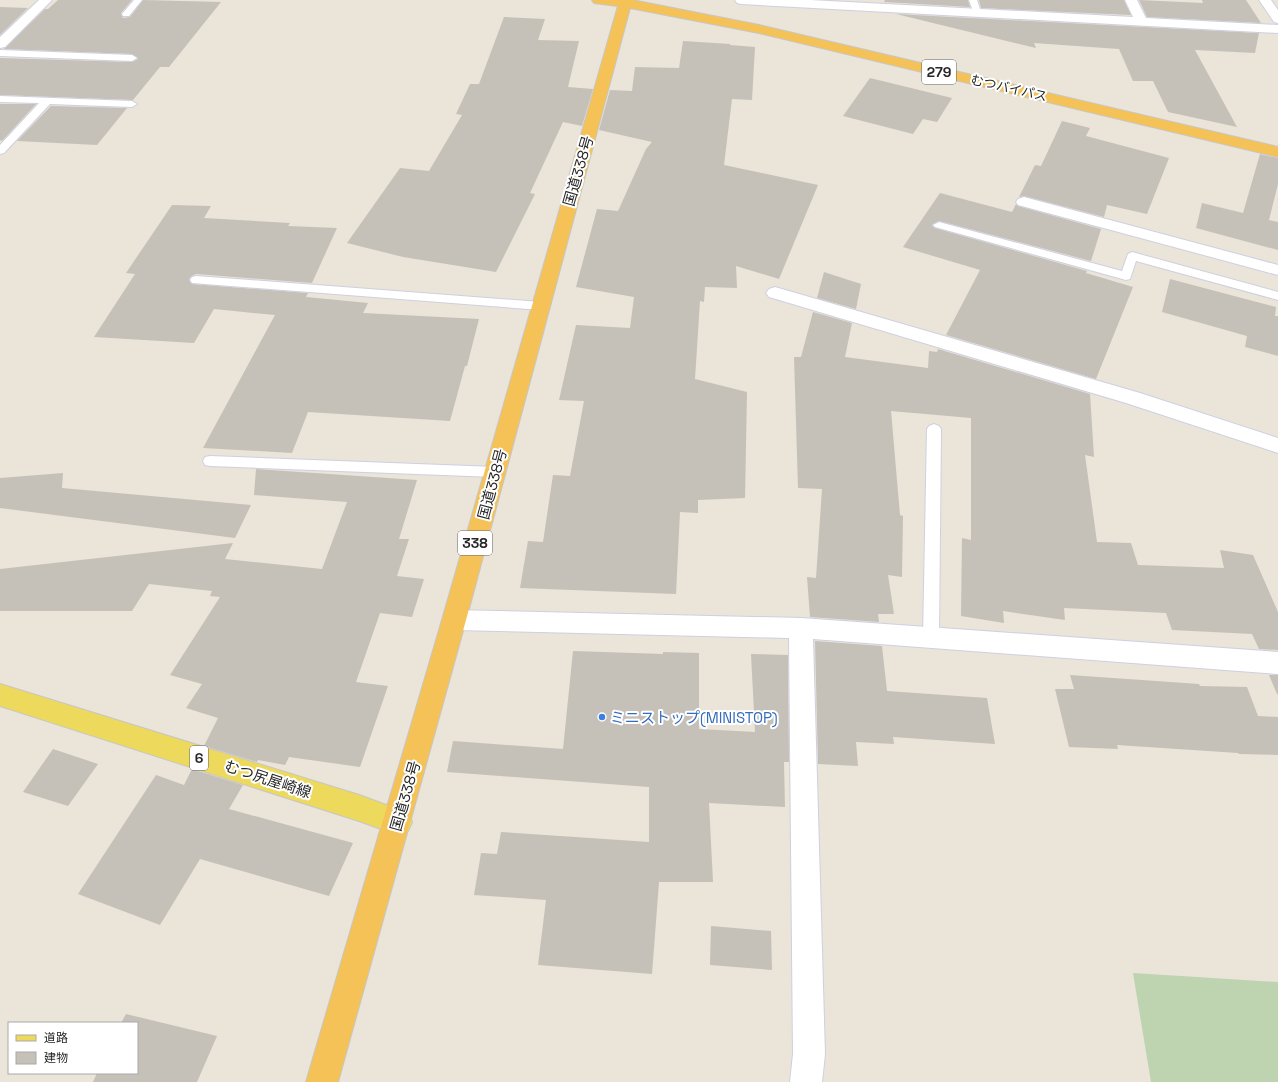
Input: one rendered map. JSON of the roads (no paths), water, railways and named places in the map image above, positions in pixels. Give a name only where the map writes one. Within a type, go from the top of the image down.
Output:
[{"type":"highway","name":"むつバイパス","points":[[598,0],[629,1],[759,29],[1278,152]]},
{"type":"highway","name":"国道338号","points":[[322,1082],[398,822],[541,306],[629,1]]},
{"type":"main road","name":"むつ尻屋崎線","points":[[0,695],[359,808],[398,822]]},
{"type":"street","points":[[0,44],[46,0]]},
{"type":"street","points":[[742,0],[975,6],[1142,22],[1278,29]]},
{"type":"street","points":[[1131,0],[1142,22]]},
{"type":"street","points":[[1265,0],[1278,19]]},
{"type":"street","points":[[1024,202],[1278,270]]},
{"type":"street","points":[[775,293],[1133,398],[1278,446]]},
{"type":"street","points":[[454,620],[801,628],[1278,663]]},
{"type":"street","points":[[801,628],[808,1054],[806,1082]]},
{"type":"lane","points":[[126,14],[138,0]]},
{"type":"lane","points":[[0,53],[132,58]]},
{"type":"lane","points":[[0,99],[132,104]]},
{"type":"lane","points":[[0,151],[47,101]]},
{"type":"lane","points":[[939,225],[1126,276],[1132,256],[1278,296]]},
{"type":"lane","points":[[196,280],[541,306]]},
{"type":"lane","points":[[931,638],[934,429]]},
{"type":"lane","points":[[210,461],[495,472]]},
{"type":"place","name":"ミニストップ(MINISTOP)","points":[[602,717]]}]
